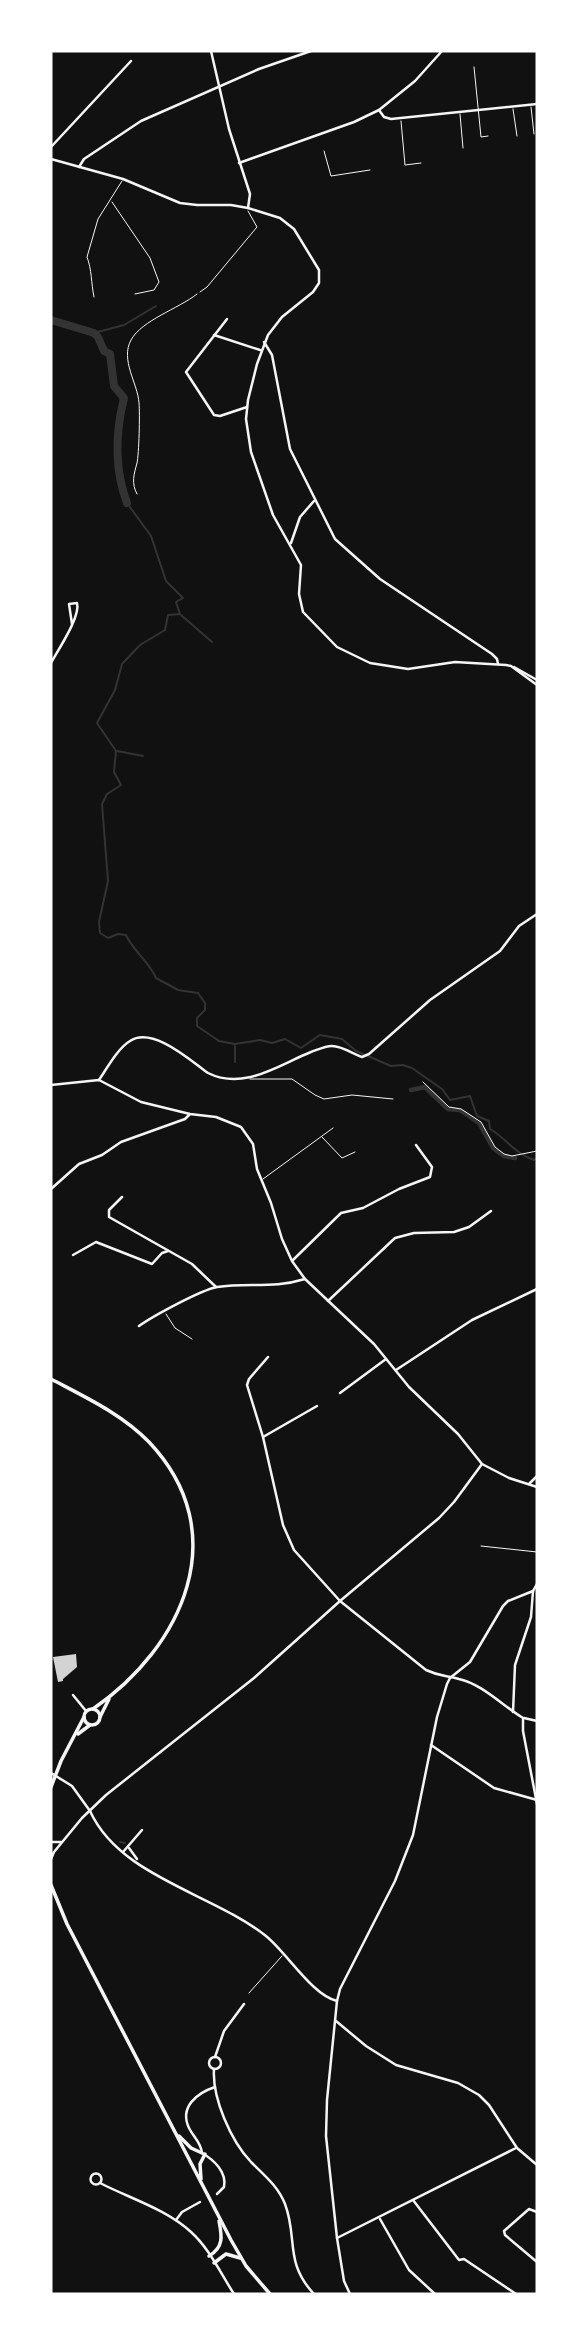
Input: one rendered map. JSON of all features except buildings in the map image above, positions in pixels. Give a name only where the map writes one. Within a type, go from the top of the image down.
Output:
[{"type":"main road","points":[[51,1379],[110,1412],[148,1441],[174,1478],[183,1497],[190,1523],[191,1563],[180,1610],[158,1648],[110,1697],[86,1711],[51,1787]]},
{"type":"main road","points":[[76,1735],[97,1723],[110,1697]]},
{"type":"main road","points":[[93,1709],[99,1717]]},
{"type":"main road","points":[[84,1717],[90,1725]]},
{"type":"main road","points":[[51,1885],[57,1902],[218,2216],[242,2259],[270,2294]]},
{"type":"main road","points":[[176,2133],[189,2146],[203,2154],[200,2164],[202,2184]]},
{"type":"main road","points":[[209,2256],[217,2251],[221,2243],[218,2216]]},
{"type":"main road","points":[[214,2263],[227,2254],[242,2259]]},
{"type":"street","points":[[211,51],[229,129],[250,194],[248,208]]},
{"type":"street","points":[[79,167],[92,153],[141,121],[259,69],[311,51]]},
{"type":"street","points":[[239,163],[354,122],[379,110],[408,87],[442,51]]},
{"type":"street","points":[[51,147],[131,61]]},
{"type":"street","points":[[379,110],[386,118],[401,119],[537,104]]},
{"type":"street","points":[[51,159],[123,179],[180,203],[248,208],[280,218],[294,229],[320,275],[315,290],[282,317],[260,350],[247,407],[246,430],[273,515],[301,565],[299,598],[303,612],[326,638],[349,654],[370,663],[408,669],[445,663],[498,664],[510,666],[537,680]]},
{"type":"street","points":[[227,319],[186,372],[214,415],[220,416],[247,407]]},
{"type":"street","points":[[214,335],[260,350]]},
{"type":"street","points":[[264,342],[272,355],[290,449],[330,532],[345,550],[380,579],[492,654],[498,664]]},
{"type":"street","points":[[290,545],[296,525],[314,501]]},
{"type":"street","points":[[51,663],[72,624],[79,607],[73,603],[69,604],[68,609],[72,624]]},
{"type":"street","points":[[510,666],[537,685]]},
{"type":"street","points":[[99,1080],[126,1044],[137,1039],[161,1041],[216,1078],[232,1080],[250,1079],[300,1056],[332,1046],[362,1057],[369,1054],[430,1000],[500,951],[519,926],[537,914]]},
{"type":"street","points":[[51,1085],[99,1080],[141,1102],[190,1114],[216,1117],[241,1127],[251,1140],[257,1169],[282,1239],[292,1261],[305,1279],[362,1333],[409,1387],[458,1434],[482,1464],[509,1478],[537,1487]]},
{"type":"street","points":[[51,1189],[79,1164],[102,1155],[121,1142],[185,1119],[190,1114]]},
{"type":"street","points":[[292,1261],[341,1213],[363,1208],[399,1189],[430,1177],[432,1167],[416,1145]]},
{"type":"street","points":[[122,1198],[111,1206],[108,1216],[191,1264],[216,1287]]},
{"type":"street","points":[[328,1301],[395,1238],[415,1233],[454,1232],[469,1227],[491,1211]]},
{"type":"street","points":[[73,1255],[96,1242],[152,1264],[167,1251]]},
{"type":"street","points":[[139,1326],[216,1287],[280,1285],[305,1279]]},
{"type":"street","points":[[396,1370],[472,1320],[537,1289]]},
{"type":"street","points":[[268,1357],[247,1385],[263,1437],[278,1511],[289,1540],[306,1565],[340,1601],[426,1670],[440,1677],[459,1678],[523,1718],[537,1721]]},
{"type":"street","points":[[340,1393],[386,1359]]},
{"type":"street","points":[[263,1437],[317,1406]]},
{"type":"street","points":[[51,1859],[90,1811],[120,1783],[254,1678],[439,1518],[482,1464]]},
{"type":"street","points":[[529,1484],[537,1476]]},
{"type":"street","points":[[513,1712],[515,1665],[531,1617],[533,1591],[537,1584]]},
{"type":"street","points":[[350,2294],[344,2281],[337,2238],[326,2127],[337,2001],[351,1966],[395,1881],[413,1835],[442,1697],[450,1678],[470,1662],[503,1606],[508,1601],[533,1591]]},
{"type":"street","points":[[73,1695],[86,1711]]},
{"type":"street","points":[[431,1745],[496,1789],[537,1802],[523,1731],[523,1718]]},
{"type":"street","points":[[51,1773],[74,1788],[104,1835],[123,1852],[263,1933],[327,1998],[337,2001]]},
{"type":"street","points":[[123,1852],[142,1830]]},
{"type":"street","points":[[51,1842],[64,1841]]},
{"type":"street","points":[[129,1848],[139,1863]]},
{"type":"street","points":[[51,1901],[57,1902]]},
{"type":"street","points":[[244,2004],[224,2031],[215,2057],[209,2062],[214,2069],[215,2087],[234,2140],[284,2200],[296,2269],[314,2294]]},
{"type":"street","points":[[337,2021],[366,2046],[396,2065],[458,2083],[479,2095],[489,2105],[517,2148],[537,2165]]},
{"type":"street","points":[[214,2069],[221,2064],[215,2057]]},
{"type":"street","points":[[215,2087],[195,2096],[187,2112],[188,2126],[200,2143],[203,2154],[224,2177],[224,2185],[217,2194]]},
{"type":"street","points":[[337,2238],[517,2148]]},
{"type":"street","points":[[100,2183],[176,2220],[196,2237],[234,2294]]},
{"type":"street","points":[[413,2200],[460,2260],[464,2259],[516,2294]]},
{"type":"street","points":[[176,2220],[182,2212],[200,2202]]},
{"type":"street","points":[[537,2212],[529,2209],[504,2231],[505,2235],[537,2262]]},
{"type":"street","points":[[379,2217],[409,2270],[435,2294]]},
{"type":"lane","points":[[474,67],[481,137],[488,136]]},
{"type":"lane","points":[[531,105],[534,134]]},
{"type":"lane","points":[[513,106],[517,136]]},
{"type":"lane","points":[[459,112],[463,148]]},
{"type":"lane","points":[[401,119],[405,164],[421,163]]},
{"type":"lane","points":[[324,151],[331,176],[370,170]]},
{"type":"lane","points":[[94,297],[87,257],[98,219],[123,179]]},
{"type":"lane","points":[[110,200],[150,258],[159,282],[154,290],[135,294]]},
{"type":"lane","points":[[200,292],[257,227],[248,214],[248,208]]},
{"type":"lane","points":[[250,1079],[292,1079],[315,1096],[324,1099],[352,1095],[393,1099]]},
{"type":"lane","points":[[261,1180],[333,1128]]},
{"type":"lane","points":[[321,1136],[342,1158],[355,1152]]},
{"type":"lane","points":[[481,1546],[537,1552]]},
{"type":"lane","points":[[249,1993],[284,1954]]},
{"type":"path","points":[[137,494],[134,491],[133,474],[137,461],[140,406],[131,373],[128,346],[131,339],[148,323],[179,307],[200,292]]},
{"type":"path","points":[[423,1082],[449,1107],[461,1108],[481,1122],[495,1147],[505,1154],[537,1151]]},
{"type":"path","points":[[165,1312],[175,1328],[192,1339]]},
{"type":"waterway","points":[[94,333],[124,325],[156,306]]},
{"type":"waterway","points":[[51,320],[94,333],[104,351],[110,354],[114,386],[124,398],[117,451],[127,503]]},
{"type":"waterway","points":[[127,503],[151,536],[166,581],[183,598],[176,602],[180,614],[168,615],[165,630],[140,645],[122,664],[115,690],[97,723],[116,751],[114,772],[121,785],[107,794],[102,804],[108,881],[99,922],[100,933],[108,938],[118,934],[126,935],[156,978],[178,990],[198,993],[205,1003],[205,1010],[197,1018],[197,1026],[219,1041],[235,1044],[260,1040],[272,1043],[285,1039],[301,1048],[320,1035],[342,1039],[356,1051],[391,1066],[403,1065],[412,1068],[442,1089],[450,1100],[470,1096],[477,1116],[489,1121],[490,1129],[521,1154],[534,1160],[537,1158]]},
{"type":"waterway","points":[[181,615],[212,642]]},
{"type":"waterway","points":[[117,751],[143,756]]},
{"type":"waterway","points":[[235,1046],[235,1062]]},
{"type":"waterway","points":[[411,1090],[425,1087],[448,1109],[460,1110],[479,1123],[493,1148],[504,1156],[515,1158]]},
{"type":"waterway","points":[[120,1842],[125,1843]]}]
